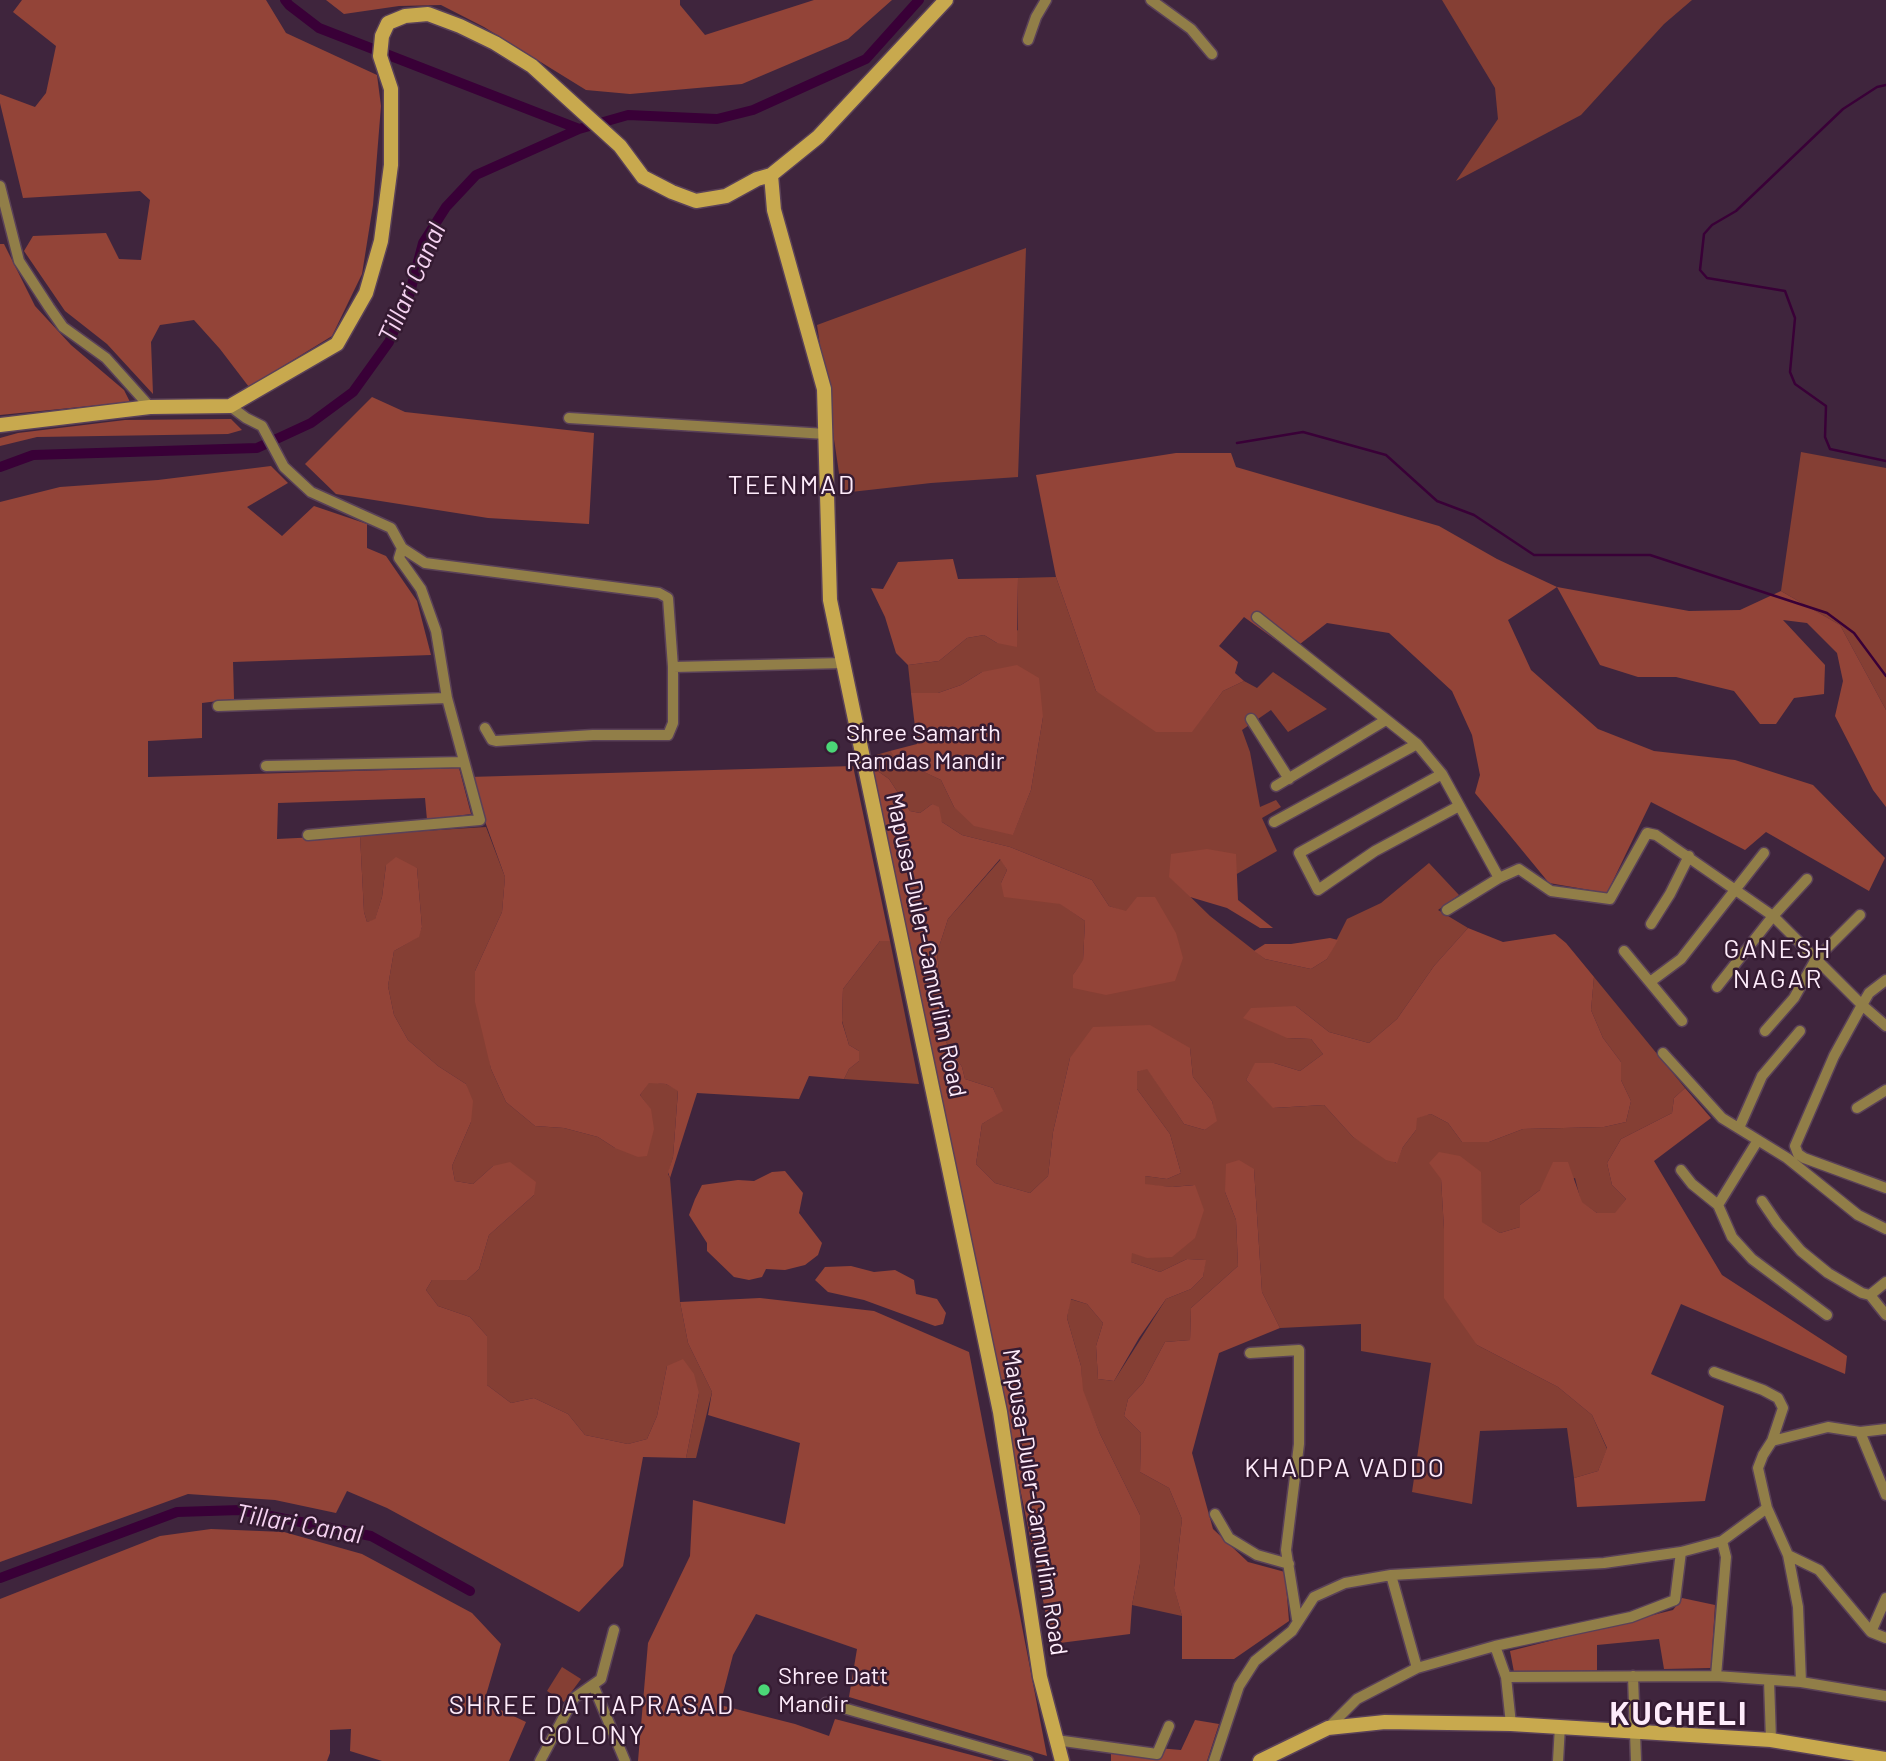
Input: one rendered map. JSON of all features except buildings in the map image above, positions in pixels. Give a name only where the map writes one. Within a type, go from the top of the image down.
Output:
[{"type":"street","points":[[0,425],[150,407],[230,406],[337,344],[366,293],[381,241],[391,164],[391,89],[380,52],[388,23],[405,16],[428,13],[495,43],[531,66],[589,116],[620,146],[643,177],[696,201],[726,196],[771,174],[818,137],[946,0]]},
{"type":"street","points":[[1028,40],[1036,17],[1046,0]]},
{"type":"street","points":[[1151,0],[1191,29],[1212,54]]},
{"type":"street","name":"Mapusa-Duler-Camurlim Road","points":[[771,174],[774,211],[824,389],[830,600],[1000,1412],[1040,1677],[1062,1761]]},
{"type":"street","points":[[0,186],[2,203],[19,261],[49,307],[63,327],[106,358],[150,407]]},
{"type":"street","points":[[230,406],[262,426],[284,467],[310,492],[391,528],[402,548],[425,564],[659,593],[668,598],[673,667],[673,723],[668,735],[593,735],[496,741],[492,740],[485,728]]},
{"type":"street","points":[[569,418],[826,434]]},
{"type":"street","points":[[308,835],[480,820],[447,698],[436,631],[421,589],[399,558],[402,548]]},
{"type":"street","points":[[1256,617],[1417,744],[1442,774],[1499,878]]},
{"type":"street","points":[[673,667],[844,663]]},
{"type":"street","points":[[218,706],[447,698]]},
{"type":"street","points":[[1251,719],[1289,779]]},
{"type":"street","points":[[1276,786],[1386,720]]},
{"type":"street","points":[[1274,822],[1417,744]]},
{"type":"street","points":[[266,766],[464,762]]},
{"type":"street","points":[[1442,774],[1299,853],[1318,890],[1374,851],[1459,806]]},
{"type":"street","points":[[1447,909],[1519,869],[1551,891],[1610,899],[1647,833],[1656,835],[1773,916],[1886,1026]]},
{"type":"street","points":[[1650,982],[1681,959],[1764,853]]},
{"type":"street","points":[[1651,924],[1689,856]]},
{"type":"street","points":[[1717,987],[1773,916],[1807,879]]},
{"type":"street","points":[[1765,1031],[1794,998],[1816,959],[1860,915]]},
{"type":"street","points":[[1624,951],[1682,1021]]},
{"type":"street","points":[[1886,980],[1869,993],[1834,1056],[1795,1146],[1798,1154],[1804,1158],[1886,1188]]},
{"type":"street","points":[[1739,1128],[1762,1076],[1800,1031]]},
{"type":"street","points":[[1663,1053],[1722,1118],[1787,1158],[1858,1214],[1886,1230]]},
{"type":"street","points":[[1857,1108],[1886,1090]]},
{"type":"street","points":[[1718,1205],[1758,1140]]},
{"type":"street","points":[[1681,1170],[1692,1184],[1718,1205],[1732,1237],[1752,1259],[1827,1315]]},
{"type":"street","points":[[1762,1201],[1801,1251],[1828,1273],[1870,1295],[1886,1315]]},
{"type":"street","points":[[1870,1295],[1886,1282]]},
{"type":"street","points":[[1250,1353],[1299,1350],[1299,1444],[1286,1550],[1297,1619]]},
{"type":"street","points":[[1714,1372],[1763,1390],[1778,1398],[1783,1408],[1772,1441],[1758,1468],[1768,1508],[1788,1555],[1798,1607],[1801,1682]]},
{"type":"street","points":[[1772,1441],[1828,1427],[1860,1432],[1886,1429]]},
{"type":"street","points":[[1860,1432],[1886,1495]]},
{"type":"street","points":[[1214,1761],[1239,1686],[1255,1661],[1292,1631],[1297,1619],[1314,1597],[1345,1583],[1391,1576],[1604,1563],[1681,1552],[1722,1541],[1768,1508]]},
{"type":"street","points":[[1216,1514],[1229,1538],[1257,1555],[1289,1564]]},
{"type":"street","points":[[1716,1676],[1726,1557],[1722,1541]]},
{"type":"street","points":[[1260,1761],[1328,1728],[1357,1699],[1417,1668],[1494,1646],[1632,1617],[1675,1600],[1681,1552]]},
{"type":"street","points":[[1788,1555],[1819,1570],[1871,1632],[1886,1638]]},
{"type":"street","points":[[1391,1576],[1417,1668]]},
{"type":"street","points":[[1871,1632],[1886,1598]]},
{"type":"street","points":[[540,1761],[574,1698],[601,1679],[614,1630]]},
{"type":"street","points":[[1494,1646],[1506,1677],[1511,1724]]},
{"type":"street","points":[[1633,1676],[1636,1761]]},
{"type":"street","points":[[1506,1677],[1716,1676],[1801,1682],[1886,1696]]},
{"type":"street","points":[[1769,1680],[1771,1740]]},
{"type":"street","points":[[593,1685],[625,1761]]},
{"type":"street","points":[[827,1703],[1028,1761]]},
{"type":"street","points":[[1328,1728],[1385,1722],[1511,1724],[1771,1740],[1886,1759]]},
{"type":"street","points":[[1056,1740],[1157,1754],[1169,1726]]},
{"type":"street","points":[[1558,1761],[1559,1727]]},
{"type":"shaded area","points":[[22,0],[266,0],[286,33],[377,75],[381,106],[373,205],[362,274],[332,336],[249,387],[194,320],[160,325],[151,342],[153,394],[107,344],[65,311],[24,251],[33,236],[106,233],[119,259],[141,260],[150,200],[140,191],[23,198],[0,94],[35,107],[46,93],[56,46],[13,12]]},
{"type":"shaded area","points":[[326,0],[680,0],[680,5],[705,35],[814,0],[892,0],[848,39],[742,84],[630,94],[586,90],[484,27],[441,5],[399,6],[344,14]]},
{"type":"shaded area","points":[[1442,0],[1692,0],[1664,24],[1581,115],[1456,181],[1498,119],[1495,88]]},
{"type":"shaded area","points":[[0,244],[4,244],[35,306],[71,345],[124,390],[130,402],[0,415]]},
{"type":"shaded area","points":[[1026,248],[1018,477],[842,493],[817,325]]},
{"type":"shaded area","points":[[372,397],[405,412],[594,433],[589,524],[488,518],[336,494],[305,464]]},
{"type":"shaded area","points":[[231,419],[242,430],[228,434],[37,437],[0,446],[0,438],[18,433],[125,420]]},
{"type":"shaded area","points":[[1801,452],[1886,468],[1886,710],[1840,625],[1781,591]]},
{"type":"shaded area","points":[[1176,453],[1231,453],[1236,467],[1439,526],[1497,559],[1557,587],[1508,620],[1531,670],[1598,729],[1654,751],[1735,760],[1813,785],[1885,858],[1869,891],[1766,832],[1745,850],[1651,802],[1607,893],[1549,883],[1475,793],[1480,775],[1472,735],[1452,691],[1389,633],[1327,623],[1291,651],[1244,617],[1219,646],[1238,662],[1235,673],[1244,681],[1223,691],[1192,732],[1156,732],[1096,691],[1056,577],[1036,475]]},
{"type":"shaded area","points":[[271,466],[288,483],[247,507],[282,536],[314,506],[367,524],[367,548],[386,556],[417,601],[431,655],[233,662],[234,699],[202,703],[202,738],[148,741],[148,777],[459,768],[471,814],[427,820],[425,798],[278,803],[277,839],[360,835],[364,912],[367,922],[375,919],[382,897],[386,865],[396,857],[417,868],[422,927],[419,937],[394,951],[388,986],[394,1015],[408,1040],[438,1066],[466,1084],[473,1101],[471,1122],[452,1166],[455,1181],[473,1184],[493,1166],[510,1162],[536,1182],[534,1195],[489,1235],[479,1269],[467,1280],[432,1280],[426,1290],[438,1306],[470,1317],[487,1336],[487,1385],[511,1403],[534,1398],[568,1414],[585,1435],[628,1444],[647,1439],[657,1416],[667,1366],[683,1359],[694,1374],[699,1393],[686,1458],[643,1457],[623,1566],[579,1612],[387,1508],[347,1491],[336,1513],[275,1500],[188,1494],[0,1562],[0,502],[60,487],[158,480]]},
{"type":"shaded area","points":[[953,559],[958,579],[1018,578],[1017,647],[997,643],[984,635],[967,638],[939,661],[908,665],[896,653],[885,617],[871,588],[883,589],[898,562]]},
{"type":"shaded area","points":[[1056,577],[1096,691],[1192,731],[1223,691],[1244,681],[1257,688],[1273,672],[1327,709],[1288,732],[1271,710],[1242,730],[1250,752],[1260,807],[1276,800],[1281,807],[1262,818],[1277,851],[1235,875],[1236,854],[1170,877],[1210,916],[1265,959],[1311,969],[1327,959],[1347,919],[1381,903],[1429,863],[1459,895],[1438,910],[1468,928],[1434,966],[1397,1019],[1369,1043],[1329,1032],[1296,1006],[1287,1038],[1311,1039],[1323,1054],[1300,1071],[1274,1063],[1256,1063],[1246,1080],[1274,1108],[1324,1105],[1353,1137],[1396,1163],[1403,1147],[1416,1130],[1416,1117],[1431,1114],[1448,1123],[1462,1142],[1489,1142],[1523,1129],[1604,1127],[1626,1122],[1631,1101],[1621,1080],[1621,1062],[1603,1038],[1591,1010],[1594,977],[1685,1088],[1674,1098],[1672,1113],[1621,1139],[1607,1163],[1612,1185],[1626,1199],[1616,1213],[1597,1213],[1581,1202],[1575,1178],[1540,1190],[1520,1205],[1520,1227],[1500,1233],[1481,1222],[1480,1172],[1441,1179],[1444,1229],[1477,1345],[1558,1387],[1592,1415],[1607,1449],[1598,1471],[1574,1478],[1567,1428],[1480,1431],[1472,1504],[1412,1492],[1431,1363],[1361,1351],[1361,1324],[1280,1328],[1262,1292],[1254,1169],[1225,1192],[1236,1220],[1238,1266],[1191,1308],[1190,1340],[1165,1342],[1143,1383],[1128,1399],[1124,1416],[1141,1433],[1140,1472],[1169,1488],[1182,1519],[1174,1587],[1182,1616],[1132,1605],[1140,1564],[1140,1515],[1100,1434],[1082,1390],[1081,1366],[1067,1318],[1070,1299],[1087,1304],[1103,1323],[1096,1346],[1098,1379],[1114,1381],[1166,1299],[1191,1289],[1203,1277],[1205,1260],[1187,1259],[1160,1272],[1131,1262],[1131,1253],[1194,1185],[1145,1185],[1145,1176],[1167,1179],[1181,1173],[1170,1134],[1137,1089],[1137,1072],[1147,1068],[1184,1124],[1205,1130],[1216,1121],[1212,1101],[1193,1077],[1190,1048],[1070,1058],[1053,1132],[1048,1176],[1030,1193],[995,1183],[976,1164],[982,1124],[1002,1111],[993,1088],[965,1079],[962,1067],[946,1042],[937,953],[948,919],[1001,859],[1007,870],[1001,883],[1061,904],[1085,921],[1083,961],[1073,975],[1126,912],[1109,906],[1092,880],[1010,847],[962,835],[942,822],[932,804],[920,813],[910,811],[889,779],[872,767],[876,755],[890,751],[897,759],[941,780],[954,807],[1013,834],[1031,790],[1043,717],[982,672],[961,685],[938,693],[911,693],[908,665],[939,661],[967,638],[984,635],[997,643],[1018,630],[1018,578]]},
{"type":"shaded area","points":[[1557,587],[1689,611],[1740,610],[1781,591],[1840,625],[1886,710],[1886,807],[1873,790],[1835,716],[1843,681],[1837,653],[1807,623],[1783,620],[1825,665],[1824,694],[1794,698],[1776,724],[1760,724],[1734,691],[1676,677],[1638,677],[1600,665]]},
{"type":"shaded area","points":[[1017,665],[1039,678],[1043,717],[1031,790],[1013,835],[974,826],[954,807],[941,780],[896,759],[890,751],[917,744],[911,693],[938,693],[961,685],[982,672]]},
{"type":"shaded area","points":[[853,766],[890,941],[880,941],[843,989],[842,1022],[849,1045],[859,1051],[859,1061],[849,1069],[844,1079],[809,1076],[799,1099],[697,1093],[670,1178],[668,1172],[673,1157],[678,1091],[666,1084],[649,1083],[640,1095],[651,1109],[654,1129],[647,1156],[638,1157],[615,1148],[598,1137],[564,1128],[535,1126],[506,1102],[491,1069],[475,1002],[475,971],[502,912],[505,877],[469,777]]},
{"type":"shaded area","points":[[872,767],[889,779],[910,811],[920,813],[932,804],[939,807],[942,822],[962,835],[1010,847],[1092,880],[1109,906],[1126,911],[1137,897],[1155,897],[1176,933],[1183,958],[1175,981],[1106,995],[1073,988],[1073,975],[1083,960],[1085,921],[1060,904],[1004,897],[1001,883],[1007,870],[1000,859],[948,919],[937,953],[946,1042],[962,1067],[965,1079],[993,1088],[1003,1111],[982,1124],[976,1164],[995,1183],[1030,1193],[1048,1176],[1053,1132],[1070,1058],[1093,1027],[1150,1025],[1190,1048],[1193,1077],[1212,1101],[1217,1121],[1205,1130],[1184,1124],[1147,1069],[1137,1072],[1137,1089],[1170,1134],[1181,1173],[1167,1179],[1145,1176],[1145,1184],[1172,1187],[1195,1185],[1204,1210],[1195,1238],[1172,1257],[1147,1258],[1132,1253],[1131,1262],[1160,1272],[1187,1259],[1206,1260],[1203,1277],[1191,1289],[1166,1299],[1114,1381],[1098,1379],[1096,1346],[1103,1323],[1087,1304],[1071,1299],[1067,1318],[1081,1366],[1083,1390],[1100,1434],[1140,1515],[1140,1564],[1132,1605],[1130,1634],[1052,1644]]},
{"type":"shaded area","points":[[486,827],[505,877],[502,912],[475,971],[491,1069],[506,1102],[535,1126],[564,1128],[598,1137],[615,1148],[651,1110],[640,1095],[649,1082],[666,1084],[678,1090],[673,1157],[668,1174],[680,1302],[688,1343],[712,1392],[696,1458],[686,1458],[699,1393],[667,1366],[657,1416],[647,1439],[628,1444],[585,1435],[568,1414],[534,1398],[511,1403],[487,1385],[487,1336],[470,1317],[438,1306],[426,1290],[432,1280],[467,1280],[479,1269],[489,1235],[534,1195],[493,1166],[473,1184],[455,1181],[452,1166],[471,1122],[466,1084],[438,1066],[408,1040],[394,1015],[388,986],[394,951],[418,937],[422,927],[417,868],[386,865],[382,897],[375,920],[367,922],[364,912],[360,835]]},
{"type":"shaded area","points":[[1207,849],[1236,854],[1238,900],[1273,928],[1260,928],[1227,908],[1190,897],[1169,877],[1171,854]]},
{"type":"shaded area","points":[[1468,928],[1503,942],[1555,934],[1566,943],[1594,977],[1591,1010],[1603,1038],[1621,1062],[1621,1080],[1631,1101],[1626,1122],[1604,1127],[1523,1129],[1489,1142],[1462,1142],[1448,1123],[1431,1114],[1417,1118],[1416,1130],[1403,1147],[1397,1163],[1386,1160],[1353,1137],[1324,1105],[1273,1108],[1246,1080],[1255,1063],[1274,1063],[1300,1071],[1323,1054],[1311,1039],[1287,1038],[1243,1018],[1251,1008],[1296,1006],[1329,1032],[1369,1043],[1397,1019],[1434,966]]},
{"type":"shaded area","points":[[1330,938],[1338,940],[1327,959],[1311,969],[1265,959],[1254,951],[1265,944],[1291,944]]},
{"type":"shaded area","points":[[880,941],[890,941],[919,1084],[844,1079],[849,1069],[859,1061],[859,1051],[849,1045],[842,1021],[843,989]]},
{"type":"shaded area","points":[[1685,1088],[1711,1118],[1654,1161],[1722,1275],[1847,1356],[1845,1374],[1681,1304],[1651,1374],[1724,1406],[1705,1501],[1577,1507],[1574,1478],[1598,1471],[1607,1448],[1592,1415],[1558,1387],[1477,1345],[1444,1298],[1441,1179],[1429,1163],[1439,1152],[1460,1156],[1481,1172],[1482,1222],[1500,1233],[1520,1227],[1520,1205],[1540,1190],[1553,1162],[1568,1162],[1582,1202],[1597,1213],[1615,1213],[1626,1199],[1612,1185],[1607,1163],[1621,1139],[1672,1113],[1674,1098]]},
{"type":"shaded area","points":[[1239,1160],[1254,1169],[1262,1292],[1280,1328],[1219,1353],[1192,1453],[1213,1529],[1248,1562],[1285,1572],[1289,1621],[1234,1659],[1182,1659],[1182,1616],[1174,1588],[1182,1519],[1169,1488],[1140,1472],[1141,1433],[1124,1416],[1128,1399],[1143,1383],[1165,1342],[1190,1340],[1191,1308],[1238,1266],[1236,1220],[1225,1192],[1226,1164]]},
{"type":"shaded area","points":[[785,1171],[803,1193],[799,1213],[822,1243],[818,1255],[805,1265],[785,1270],[766,1269],[762,1277],[749,1280],[734,1277],[707,1251],[707,1243],[689,1215],[695,1199],[702,1185],[738,1180],[754,1181],[772,1172]]},
{"type":"shaded area","points":[[851,1266],[874,1272],[895,1270],[914,1280],[916,1294],[937,1299],[946,1313],[943,1324],[935,1326],[864,1300],[828,1292],[815,1280],[825,1267]]},
{"type":"shaded area","points":[[760,1298],[874,1311],[969,1352],[1047,1756],[849,1697],[857,1649],[756,1614],[733,1655],[720,1705],[795,1724],[829,1736],[835,1719],[994,1761],[638,1761],[648,1643],[690,1556],[693,1500],[785,1524],[800,1443],[708,1415],[712,1392],[688,1343],[680,1302]]},
{"type":"shaded area","points":[[211,1529],[284,1532],[362,1554],[472,1613],[501,1644],[484,1702],[526,1722],[509,1761],[382,1761],[350,1751],[351,1729],[330,1730],[330,1753],[327,1761],[0,1761],[0,1599],[160,1536]]},
{"type":"shaded area","points":[[1682,1598],[1715,1605],[1711,1668],[1664,1669],[1659,1639],[1597,1645],[1597,1671],[1514,1672],[1510,1651],[1673,1610]]},
{"type":"shaded area","points":[[562,1667],[581,1679],[564,1702],[547,1691]]},
{"type":"shaded area","points":[[1195,1720],[1219,1724],[1207,1761],[1111,1761],[1111,1744],[1181,1750]]},
{"type":"waterway","points":[[285,0],[319,28],[579,129]]},
{"type":"waterway","name":"Tillari Canal","points":[[0,467],[33,455],[257,448],[311,423],[353,392],[389,342],[408,300],[423,243],[446,207],[476,175],[579,129],[628,115],[717,119],[753,110],[866,59],[919,0]]},
{"type":"waterway","points":[[1886,85],[1877,87],[1843,109],[1736,211],[1712,225],[1704,234],[1700,270],[1707,278],[1785,291],[1795,318],[1790,372],[1795,384],[1826,406],[1825,437],[1830,449],[1886,461]]},
{"type":"waterway","points":[[1237,443],[1303,432],[1386,455],[1437,501],[1474,515],[1534,555],[1650,555],[1827,613],[1854,633],[1886,676]]},
{"type":"waterway","name":"Tillari Canal","points":[[0,1578],[177,1512],[240,1510],[371,1536],[470,1591]]},
{"type":"place","name":"Shree Samarth Ramdas Mandir","points":[[832,747]]},
{"type":"place","name":"Shree Datt Mandir","points":[[764,1690]]},
{"type":"district","name":"TEENMAD","points":[[792,485]]},
{"type":"district","name":"GANESH NAGAR","points":[[1778,964]]},
{"type":"district","name":"KHADPA VADDO","points":[[1345,1468]]},
{"type":"district","name":"KUCHELI","points":[[1679,1714]]},
{"type":"district","name":"SHREE DATTAPRASAD COLONY","points":[[592,1720]]}]
